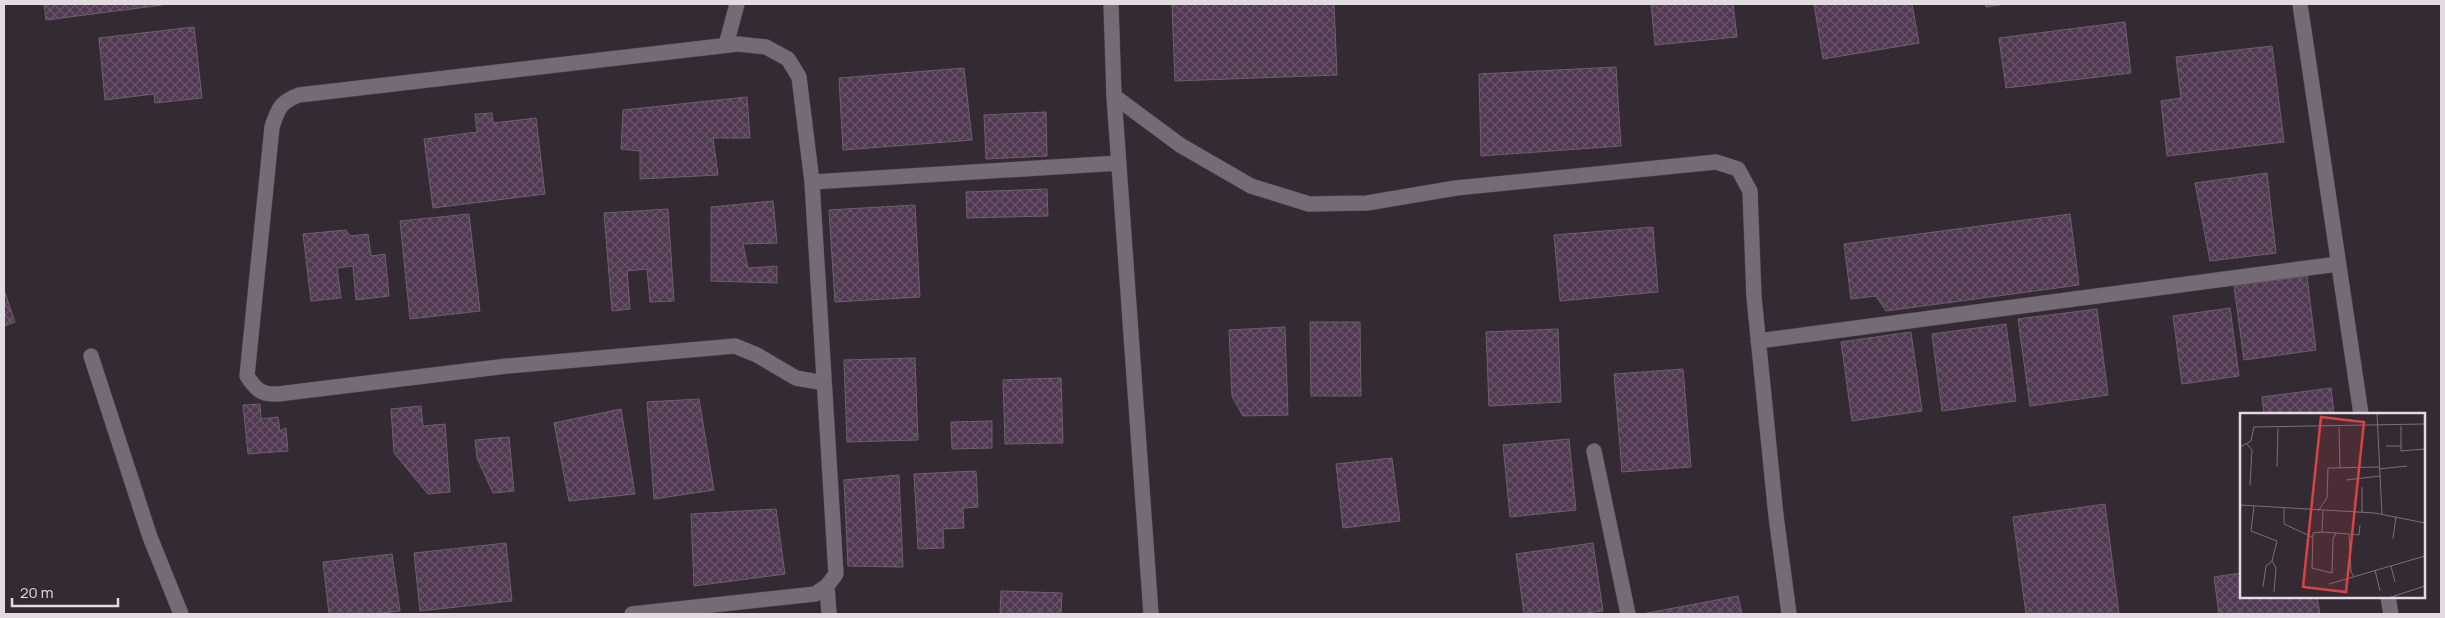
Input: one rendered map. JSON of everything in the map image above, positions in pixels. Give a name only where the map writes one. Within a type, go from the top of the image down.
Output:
[{"type":"street","points":[[726,45],[737,4]]},
{"type":"street","points":[[1111,4],[1114,96],[1151,614]]},
{"type":"street","points":[[2300,4],[2361,413]]},
{"type":"street","points":[[632,614],[815,594],[827,586],[836,574],[812,182],[800,77],[788,59],[766,46],[726,45],[299,95],[285,101],[276,113],[272,127],[247,376],[256,390],[267,395],[278,394],[507,366],[735,346],[757,354],[796,378],[824,383]]},
{"type":"street","points":[[1114,96],[1180,145],[1251,186],[1309,204],[1366,203],[1456,188],[1716,162],[1738,169],[1750,191],[1754,297],[1758,341],[1776,516],[1789,614]]},
{"type":"street","points":[[812,182],[1119,163]]},
{"type":"street","points":[[1758,341],[2338,264]]},
{"type":"street","points":[[91,356],[150,537],[181,614]]},
{"type":"street","points":[[1594,451],[1628,614]]},
{"type":"street","points":[[827,586],[829,614]]},
{"type":"street","points":[[2388,598],[2390,614]]},
{"type":"building","points":[[44,4],[162,4],[162,5],[46,20]]},
{"type":"building","points":[[1172,4],[1334,4],[1337,75],[1175,81]]},
{"type":"building","points":[[1651,4],[1733,4],[1737,37],[1655,45]]},
{"type":"building","points":[[1814,4],[1912,4],[1919,43],[1823,59]]},
{"type":"building","points":[[1985,4],[2006,4],[1986,7]]},
{"type":"building","points":[[2125,22],[2131,73],[2006,88],[1999,38]]},
{"type":"building","points":[[194,27],[202,98],[155,103],[154,94],[105,100],[99,38]]},
{"type":"building","points":[[2272,46],[2284,142],[2167,156],[2161,101],[2181,98],[2176,57]]},
{"type":"building","points":[[1616,67],[1621,146],[1481,156],[1479,74]]},
{"type":"building","points":[[964,68],[972,140],[843,150],[839,78]]},
{"type":"building","points":[[747,97],[750,138],[713,138],[718,175],[640,179],[640,151],[621,149],[623,110]]},
{"type":"building","points":[[1046,112],[1047,156],[986,159],[984,115]]},
{"type":"building","points":[[492,113],[493,123],[536,118],[545,194],[433,208],[424,139],[477,132],[475,114]]},
{"type":"building","points":[[2267,173],[2276,253],[2210,261],[2195,183]]},
{"type":"building","points":[[1047,189],[1048,216],[967,218],[966,192]]},
{"type":"building","points":[[773,201],[777,243],[743,244],[748,268],[777,266],[777,283],[711,281],[711,207]]},
{"type":"building","points":[[915,205],[920,297],[835,302],[829,210]]},
{"type":"building","points":[[668,209],[674,301],[650,302],[647,269],[627,271],[630,309],[612,311],[604,213]]},
{"type":"building","points":[[469,214],[480,311],[410,319],[400,221]]},
{"type":"building","points":[[2070,214],[2079,285],[1886,311],[1876,296],[1851,299],[1844,244]]},
{"type":"building","points":[[1653,227],[1658,292],[1560,301],[1554,235]]},
{"type":"building","points":[[346,230],[350,236],[368,234],[371,256],[385,254],[389,296],[356,300],[353,266],[337,268],[341,298],[311,301],[303,234]]},
{"type":"building","points":[[2307,276],[2316,350],[2244,360],[2234,286]]},
{"type":"building","points":[[4,290],[15,322],[4,326]]},
{"type":"building","points":[[2230,308],[2239,376],[2182,384],[2173,316]]},
{"type":"building","points":[[2097,309],[2108,395],[2030,406],[2018,319]]},
{"type":"building","points":[[1310,322],[1360,322],[1361,396],[1311,396]]},
{"type":"building","points":[[2006,324],[2016,401],[1942,411],[1932,334]]},
{"type":"building","points":[[1285,327],[1288,415],[1243,416],[1232,396],[1229,330]]},
{"type":"building","points":[[1558,329],[1561,402],[1489,406],[1486,332]]},
{"type":"building","points":[[1911,332],[1922,411],[1852,421],[1841,342]]},
{"type":"building","points":[[915,358],[918,440],[847,442],[844,360]]},
{"type":"building","points":[[1683,369],[1691,467],[1622,472],[1614,374]]},
{"type":"building","points":[[1061,378],[1063,443],[1005,444],[1003,380]]},
{"type":"building","points":[[2331,388],[2334,413],[2264,413],[2262,397]]},
{"type":"building","points":[[699,399],[714,490],[654,499],[647,402]]},
{"type":"building","points":[[260,404],[261,419],[278,417],[280,431],[286,428],[288,451],[248,454],[243,405]]},
{"type":"building","points":[[421,406],[423,426],[445,424],[450,492],[428,494],[394,453],[391,409]]},
{"type":"building","points":[[621,409],[635,494],[569,501],[554,423]]},
{"type":"building","points":[[992,421],[992,448],[952,449],[951,422]]},
{"type":"building","points":[[509,437],[514,491],[493,493],[477,458],[475,440]]},
{"type":"building","points":[[1569,439],[1576,510],[1510,517],[1503,445]]},
{"type":"building","points":[[1392,458],[1400,521],[1343,528],[1336,464]]},
{"type":"building","points":[[976,471],[978,507],[963,508],[964,528],[943,529],[944,548],[918,549],[914,474]]},
{"type":"building","points":[[899,475],[903,567],[848,566],[844,480]]},
{"type":"building","points":[[2105,504],[2119,614],[2026,614],[2013,517]]},
{"type":"building","points":[[776,509],[785,574],[694,586],[691,514]]},
{"type":"building","points":[[506,543],[512,601],[420,611],[414,553]]},
{"type":"building","points":[[1593,543],[1603,611],[1577,614],[1524,614],[1516,554]]},
{"type":"building","points":[[392,554],[400,611],[372,614],[329,614],[323,562]]},
{"type":"building","points":[[2240,573],[2240,598],[2317,598],[2320,614],[2219,614],[2214,577]]},
{"type":"building","points":[[1001,591],[1062,593],[1061,614],[1000,614]]},
{"type":"building","points":[[1738,596],[1742,614],[1642,614]]}]
